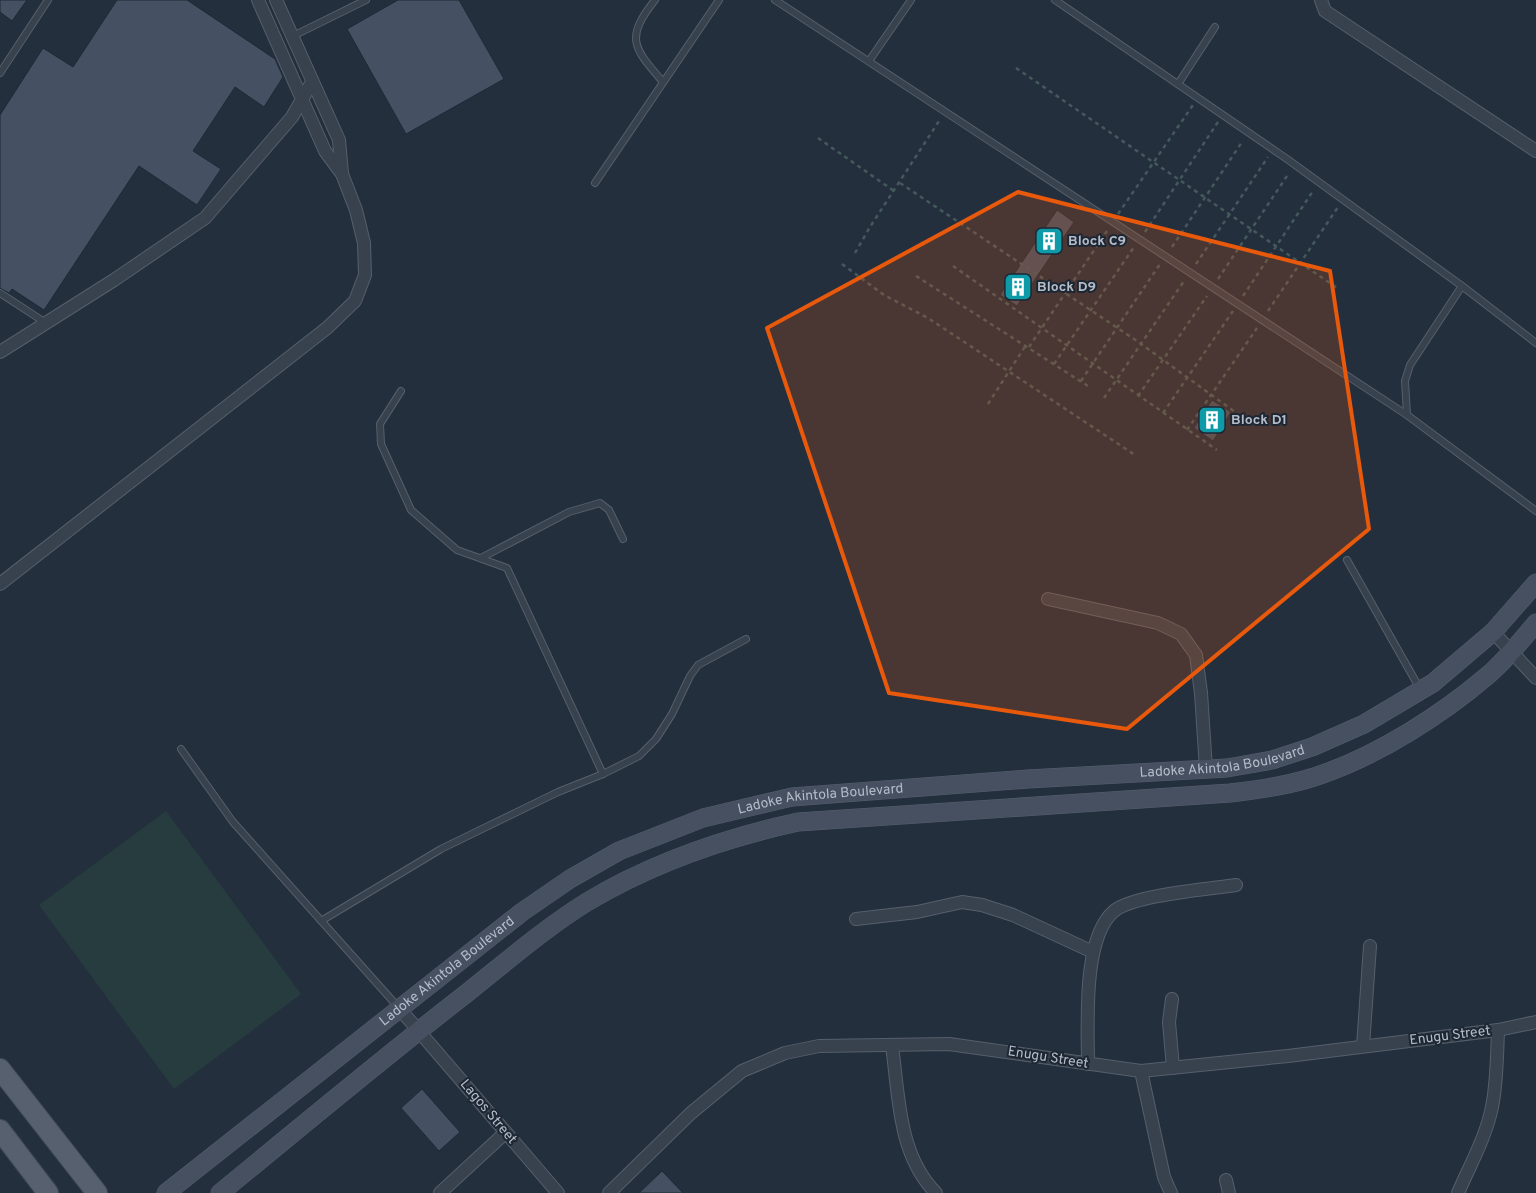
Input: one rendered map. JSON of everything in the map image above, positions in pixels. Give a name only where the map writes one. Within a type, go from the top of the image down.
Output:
[{"type":"main road","points":[[0,1069],[97,1193]]},
{"type":"main road","points":[[0,1130],[48,1193]]},
{"type":"street","points":[[258,0],[325,151],[342,174]]},
{"type":"street","points":[[0,584],[327,328],[355,301],[365,275],[364,244],[356,210],[342,174],[338,140],[276,0]]},
{"type":"street","points":[[1321,0],[1325,11],[1536,151]]},
{"type":"street","points":[[0,352],[205,218],[292,117],[312,82]]},
{"type":"street","name":"Ladoke Akintola Boulevard","points":[[166,1193],[522,912],[570,879],[619,851],[703,818],[792,797],[834,792],[1206,769],[1272,760],[1312,747],[1364,724],[1440,677],[1493,632],[1536,583]]},
{"type":"street","points":[[1048,599],[1158,622],[1181,634],[1196,655],[1201,693],[1206,769]]},
{"type":"street","name":"Ladoke Akintola Boulevard","points":[[220,1193],[420,1030],[542,934],[587,902],[634,876],[710,845],[753,832],[817,820],[1230,794],[1280,786],[1324,774],[1377,750],[1448,707],[1487,676],[1512,652],[1536,623]]},
{"type":"street","points":[[1493,632],[1536,678]]},
{"type":"street","points":[[1088,1064],[1087,992],[1093,952],[1106,922],[1114,911],[1124,905],[1147,898],[1236,885]]},
{"type":"street","points":[[856,919],[917,912],[962,902],[982,905],[1022,919],[1093,952]]},
{"type":"street","points":[[1363,1046],[1370,946]]},
{"type":"street","points":[[1172,999],[1169,1022],[1173,1068]]},
{"type":"street","name":"Lagos Street","points":[[399,1008],[420,1030],[558,1193]]},
{"type":"street","name":"Enugu Street","points":[[609,1193],[691,1113],[742,1071],[785,1052],[819,1046],[949,1044],[1141,1071],[1498,1030],[1536,1022]]},
{"type":"street","points":[[1458,1193],[1482,1139],[1492,1108],[1497,1070],[1498,1030]]},
{"type":"street","points":[[892,1046],[904,1130],[911,1160],[926,1183],[936,1193]]},
{"type":"street","points":[[1141,1071],[1164,1177],[1171,1193]]},
{"type":"street","points":[[440,1193],[506,1133]]},
{"type":"street","points":[[1226,1180],[1229,1193]]},
{"type":"lane","points":[[0,73],[48,0]]},
{"type":"lane","points":[[293,36],[366,0]]},
{"type":"lane","points":[[655,0],[643,15],[636,30],[636,44],[640,54],[663,82]]},
{"type":"lane","points":[[595,184],[719,0]]},
{"type":"lane","points":[[775,0],[1407,414],[1536,511]]},
{"type":"lane","points":[[869,61],[911,0]]},
{"type":"lane","points":[[1055,0],[1287,159],[1462,286],[1536,343]]},
{"type":"lane","points":[[1178,84],[1215,27]]},
{"type":"lane","points":[[1407,414],[1405,381],[1410,365],[1462,286]]},
{"type":"lane","points":[[0,294],[46,323]]},
{"type":"lane","points":[[401,391],[380,424],[380,434],[381,444],[411,510],[457,550],[507,568],[603,774]]},
{"type":"lane","points":[[482,558],[569,512],[600,503],[609,510],[623,539]]},
{"type":"lane","points":[[1347,560],[1420,690]]},
{"type":"lane","points":[[322,921],[441,849],[558,792],[603,774],[639,756],[656,739],[672,714],[690,676],[698,665],[746,639]]},
{"type":"lane","points":[[181,749],[233,822],[399,1008]]},
{"type":"path","points":[[1016,68],[1337,288]]},
{"type":"path","points":[[855,253],[946,111]]},
{"type":"path","points":[[818,138],[894,191]]},
{"type":"path","points":[[900,183],[1137,341],[1235,412]]},
{"type":"path","points":[[842,264],[884,295],[928,318],[1135,455]]},
{"type":"path","points":[[953,266],[1217,450]]},
{"type":"path","points":[[916,276],[1091,388]]},
{"type":"path","points":[[988,404],[1008,372],[1042,328]]},
{"type":"path","points":[[1054,364],[1067,346]]},
{"type":"path","points":[[1081,381],[1092,363]]},
{"type":"path","points":[[1104,398],[1116,380]]},
{"type":"highlighted area","points":[[1018,192],[1330,271],[1369,529],[1127,729],[889,693],[767,328]]},
{"type":"green space","points":[[166,811],[301,994],[174,1089],[39,905]]},
{"type":"building","points":[[0,0],[27,0],[12,21],[0,12]]},
{"type":"building","points":[[117,0],[187,0],[275,59],[283,77],[264,107],[235,87],[193,151],[221,169],[197,205],[139,166],[44,310],[12,289],[9,293],[0,288],[0,115],[43,48],[73,67]]},
{"type":"building","points":[[398,0],[459,0],[504,79],[406,134],[347,29]]},
{"type":"building","points":[[1057,210],[1074,222],[1017,306],[1000,295]]},
{"type":"building","name":"Block D1","points":[[1212,400],[1231,412],[1213,441],[1194,428]]},
{"type":"building","points":[[422,1089],[460,1132],[439,1151],[401,1108]]},
{"type":"building","points":[[662,1171],[683,1193],[639,1193]]},
{"type":"place","name":"Block C9","points":[[1049,241]]},
{"type":"place","name":"Block D9","points":[[1018,287]]},
{"type":"place","name":"Block D1","points":[[1212,420]]}]
